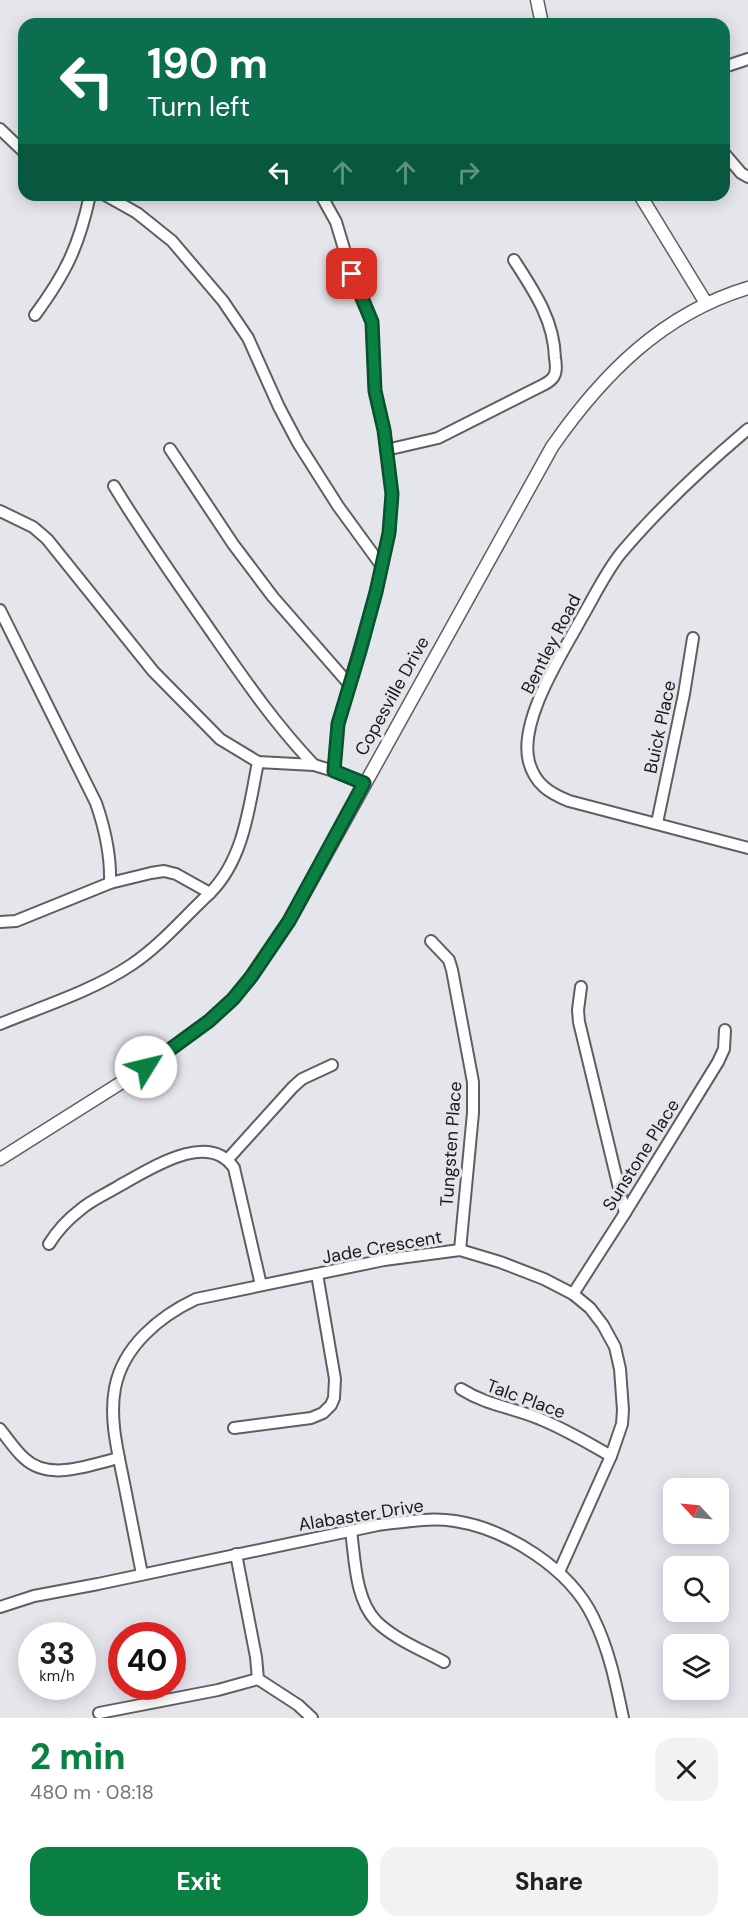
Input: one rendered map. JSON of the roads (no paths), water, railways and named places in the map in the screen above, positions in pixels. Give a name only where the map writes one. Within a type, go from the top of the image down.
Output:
[{"type":"street","points":[[537,0],[541,18]]},
{"type":"street","points":[[730,65],[748,59]]},
{"type":"street","points":[[0,129],[18,146]]},
{"type":"street","points":[[730,160],[741,173],[748,177]]},
{"type":"street","points":[[34,315],[64,273],[83,229],[89,201]]},
{"type":"street","points":[[116,201],[137,213],[172,241],[223,301],[248,338],[298,443],[338,506],[381,566]]},
{"type":"street","points":[[324,201],[336,222],[348,262],[372,322],[375,391],[387,450],[392,503],[389,533],[370,618],[338,724],[334,771]]},
{"type":"street","points":[[644,201],[706,303]]},
{"type":"street","points":[[387,450],[438,438],[553,379],[556,369],[555,340],[552,329],[537,295],[513,260]]},
{"type":"street","name":"Copesville Drive","points":[[0,1159],[146,1067],[209,1021],[233,999],[258,968],[289,921],[552,447],[576,413],[617,368],[649,340],[684,315],[706,303],[748,288]]},
{"type":"street","name":"Bentley Road","points":[[748,429],[694,476],[620,554],[550,675],[540,697],[528,744],[528,760],[538,781],[544,789],[569,801],[748,848]]},
{"type":"street","points":[[170,449],[233,544],[273,597],[349,684]]},
{"type":"street","points":[[114,486],[150,544],[252,692],[290,740],[314,765]]},
{"type":"street","points":[[0,511],[33,527],[47,539],[84,588],[153,671],[220,739],[258,762],[314,765],[364,783]]},
{"type":"street","points":[[0,610],[96,803],[105,827],[110,883]]},
{"type":"street","name":"Buick Place","points":[[657,823],[684,694],[693,638]]},
{"type":"street","points":[[0,1024],[93,986],[131,965],[218,886],[234,858],[246,822],[258,762]]},
{"type":"street","points":[[0,922],[16,921],[110,883],[164,871],[176,874],[210,893]]},
{"type":"street","name":"Tungsten Place","points":[[431,941],[449,960],[452,970],[473,1082],[473,1113],[460,1250]]},
{"type":"street","points":[[581,987],[579,1022],[625,1214]]},
{"type":"street","name":"Sunstone Place","points":[[573,1294],[718,1062],[724,1049],[725,1029]]},
{"type":"street","points":[[228,1159],[293,1087],[302,1079],[332,1065]]},
{"type":"street","points":[[49,1244],[58,1230],[80,1209],[147,1170],[194,1152],[216,1154],[228,1159],[234,1168],[261,1285]]},
{"type":"street","name":"Jade Crescent","points":[[141,1574],[113,1413],[115,1387],[123,1365],[145,1333],[157,1322],[196,1299],[402,1257],[460,1250],[521,1270],[573,1294],[590,1308],[615,1347],[621,1369],[622,1424],[612,1456],[559,1572]]},
{"type":"street","points":[[234,1428],[311,1418],[323,1413],[331,1406],[335,1379],[317,1274]]},
{"type":"street","name":"Talc Place","points":[[461,1389],[489,1404],[546,1421],[612,1456]]},
{"type":"street","points":[[0,1429],[24,1458],[44,1470],[77,1468],[119,1458]]},
{"type":"street","name":"Alabaster Drive","points":[[0,1607],[34,1596],[351,1531],[410,1521],[452,1521],[472,1524],[517,1544],[559,1572],[579,1596],[592,1616],[610,1662],[623,1718]]},
{"type":"street","points":[[351,1531],[362,1596],[369,1611],[384,1628],[444,1662]]},
{"type":"street","points":[[236,1554],[256,1657],[258,1679]]},
{"type":"street","points":[[99,1713],[218,1690],[258,1679],[298,1705],[312,1718]]}]
